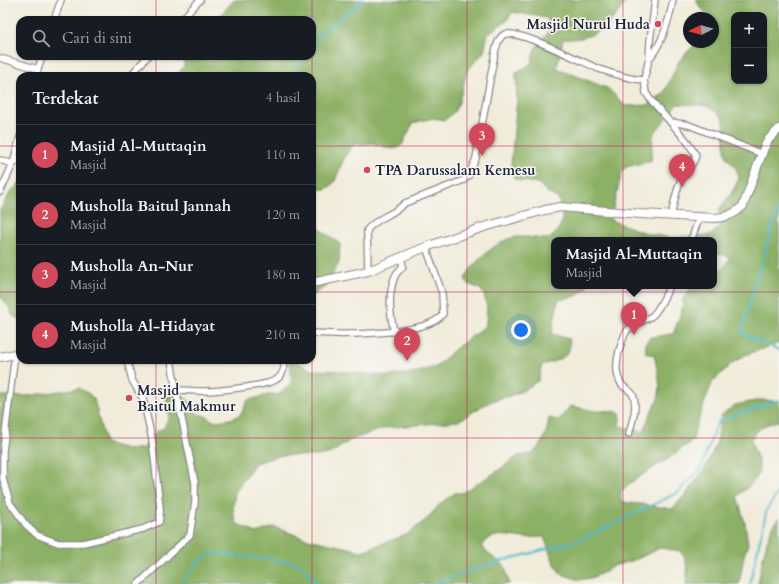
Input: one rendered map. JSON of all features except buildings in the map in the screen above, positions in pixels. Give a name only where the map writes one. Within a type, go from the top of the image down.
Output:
[{"type":"street","points":[[55,16],[61,0]]},
{"type":"street","points":[[185,16],[200,0]]},
{"type":"street","points":[[655,0],[649,59],[644,80],[646,93],[686,140],[696,155],[680,182],[671,215]]},
{"type":"street","points":[[649,59],[660,43],[671,12],[673,0]]},
{"type":"street","points":[[368,271],[367,230],[371,225],[400,209],[405,203],[464,180],[469,175],[476,158],[495,52],[499,40],[504,34],[512,34],[544,44],[599,69],[625,77],[644,80]]},
{"type":"street","points":[[0,58],[38,68]]},
{"type":"street","points":[[37,72],[41,60]]},
{"type":"street","points":[[134,72],[144,60]]},
{"type":"street","points":[[670,122],[689,125],[762,154]]},
{"type":"street","points":[[316,282],[368,271],[426,247],[484,226],[560,207],[641,214],[723,217],[737,212],[742,206],[768,140],[779,129]]},
{"type":"street","points":[[0,192],[13,164],[16,152]]},
{"type":"street","points":[[0,160],[13,164]]},
{"type":"street","points":[[692,237],[700,216]]},
{"type":"street","points":[[316,333],[357,334],[394,332],[437,321],[443,314],[442,293],[426,247]]},
{"type":"street","points":[[394,332],[391,313],[392,295],[395,277],[403,266],[401,258]]},
{"type":"street","points":[[629,434],[635,405],[634,395],[621,383],[618,375],[617,364],[621,345],[626,332],[632,325],[654,314],[668,289]]},
{"type":"street","points":[[0,357],[16,354]]},
{"type":"street","points":[[16,361],[3,451],[1,481],[10,502],[26,525],[37,536],[58,543],[82,543],[98,540],[143,529],[159,522],[160,508],[152,438],[143,399],[132,380],[128,364]]},
{"type":"street","points":[[138,584],[190,535],[195,502],[194,483],[172,364]]},
{"type":"street","points":[[176,390],[204,391],[265,384],[276,380],[282,374],[284,364]]},
{"type":"green space","points":[[234,0],[627,0],[615,17],[601,30],[584,37],[563,39],[557,68],[609,89],[625,106],[648,105],[664,93],[679,61],[691,48],[719,48],[719,12],[705,12],[696,0],[779,0],[779,343],[745,355],[731,364],[712,383],[696,426],[693,440],[669,458],[633,481],[621,491],[621,501],[672,509],[686,494],[709,461],[717,441],[721,416],[735,405],[760,400],[779,401],[779,421],[770,423],[763,427],[751,439],[759,468],[756,479],[737,496],[745,523],[748,544],[744,556],[739,584],[686,584],[687,567],[683,555],[680,551],[660,548],[637,559],[613,566],[603,573],[591,578],[579,580],[561,574],[554,563],[544,537],[525,538],[496,536],[486,540],[482,545],[486,552],[505,566],[509,584],[0,584],[0,396],[27,396],[79,388],[94,399],[105,443],[130,450],[143,448],[157,431],[164,428],[169,416],[166,396],[185,398],[188,400],[196,413],[208,417],[213,421],[225,420],[240,415],[248,400],[272,394],[278,395],[287,388],[291,382],[290,364],[301,364],[312,370],[341,371],[387,376],[413,373],[436,367],[455,349],[484,327],[486,322],[487,308],[484,294],[480,289],[468,284],[465,279],[472,267],[485,254],[505,240],[520,237],[549,239],[551,237],[554,234],[558,230],[562,221],[558,199],[547,192],[538,183],[520,181],[514,178],[511,164],[517,99],[516,73],[531,64],[535,49],[548,32],[549,24],[547,18],[512,12],[507,21],[488,34],[484,52],[467,71],[459,102],[454,112],[445,120],[433,118],[413,123],[402,145],[397,148],[391,149],[373,143],[353,145],[345,156],[335,181],[331,186],[325,189],[316,190],[316,72],[179,72],[184,66],[184,60],[316,60],[316,16],[220,16]],"holes":[[[677,104],[702,105],[709,107],[724,120],[725,151],[727,158],[735,167],[739,179],[731,194],[719,209],[721,225],[711,235],[684,237],[717,237],[717,253],[730,257],[726,265],[717,271],[717,289],[690,289],[683,299],[682,310],[673,334],[651,337],[647,342],[646,353],[654,355],[659,378],[659,396],[648,418],[645,430],[642,432],[619,426],[621,414],[617,412],[596,411],[570,406],[559,420],[549,418],[544,438],[532,454],[518,456],[496,472],[462,493],[455,493],[441,503],[427,519],[406,535],[362,551],[304,538],[274,527],[256,533],[236,523],[233,510],[235,492],[255,463],[282,455],[318,456],[331,453],[351,440],[385,428],[458,421],[486,404],[518,393],[538,381],[542,365],[562,358],[569,351],[569,339],[552,334],[558,300],[577,296],[585,289],[551,289],[551,237],[665,237],[648,234],[610,220],[622,172],[626,167],[651,161],[653,135]]]},
{"type":"green space","points":[[16,186],[16,318],[12,315],[11,309],[0,296],[0,210],[10,193]]},
{"type":"green space","points":[[316,226],[340,244],[339,263],[325,287],[316,293]]},
{"type":"green space","points":[[779,517],[779,584],[758,584],[767,541],[774,524]]},
{"type":"waterway","points":[[316,42],[324,31],[363,0]]},
{"type":"waterway","points":[[295,72],[303,60]]},
{"type":"waterway","points":[[779,206],[741,333],[779,350]]},
{"type":"waterway","points":[[434,584],[476,568],[580,540],[677,493],[700,470],[718,421],[779,400]]},
{"type":"waterway","points":[[750,584],[767,509],[779,491]]},
{"type":"waterway","points":[[181,584],[199,561],[212,553],[298,563],[318,584]]},
{"type":"place","name":"Masjid Nurul Huda","points":[[658,24]]},
{"type":"place","name":"Musholla An-Nur","points":[[482,156]]},
{"type":"place","name":"TPA Darussalam Kemesu","points":[[367,170]]},
{"type":"place","name":"Musholla Al-Hidayat","points":[[682,187]]},
{"type":"place","name":"Masjid Al-Muttaqin","points":[[634,335]]},
{"type":"place","name":"Musholla Baitul Jannah","points":[[407,361]]},
{"type":"place","name":"Masjid Baitul Makmur","points":[[129,398]]}]
